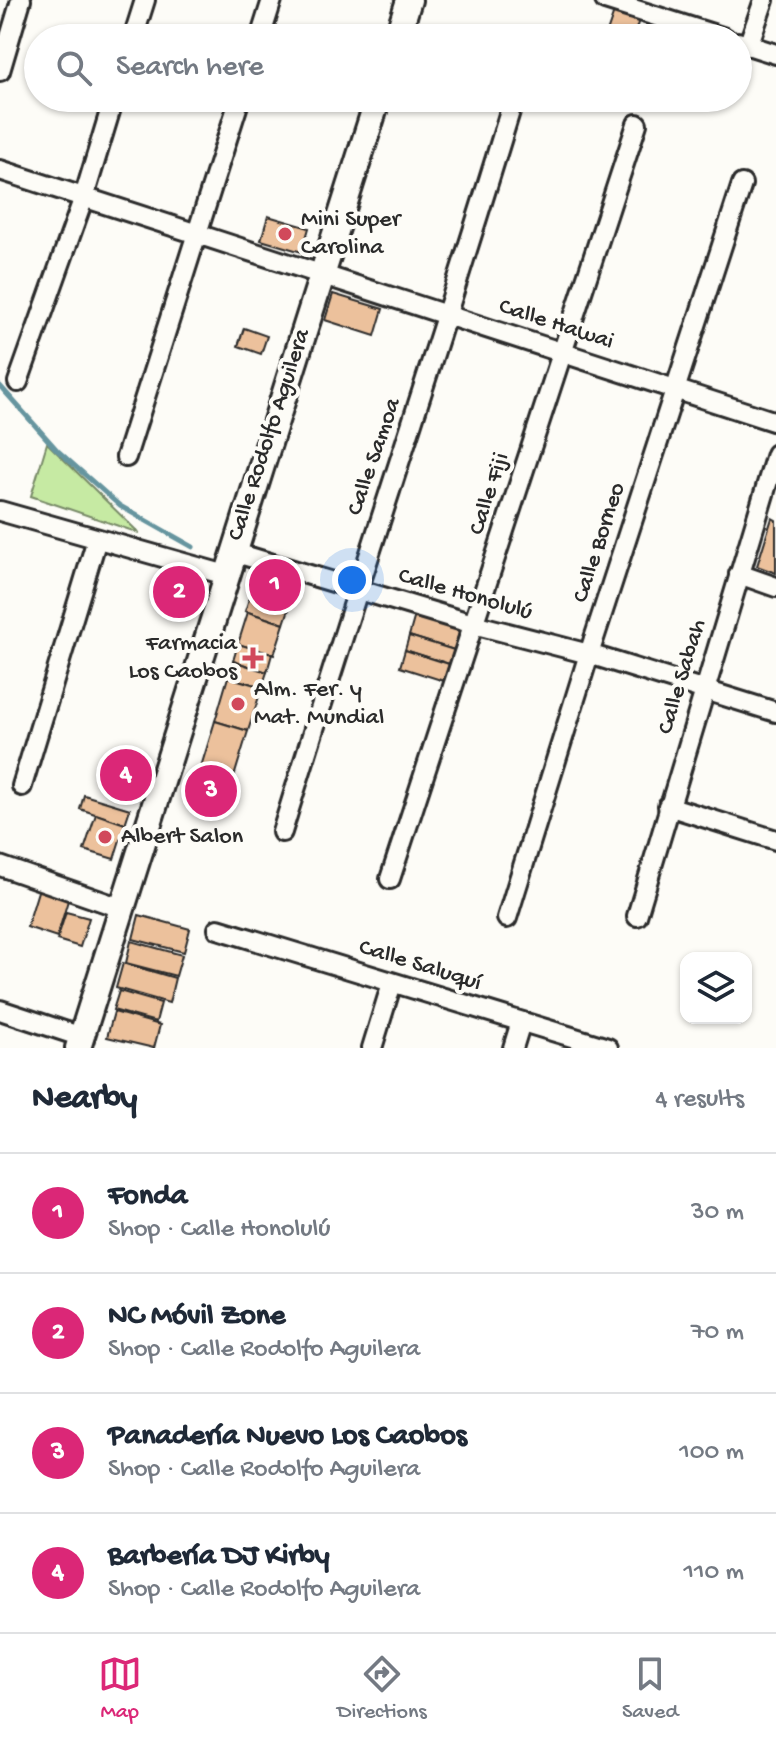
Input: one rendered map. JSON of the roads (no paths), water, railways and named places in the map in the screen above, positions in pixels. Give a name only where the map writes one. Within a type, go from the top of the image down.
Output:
[{"type":"street","points":[[0,71],[21,0]]},
{"type":"street","points":[[137,24],[145,0]]},
{"type":"street","points":[[264,24],[272,0]]},
{"type":"street","points":[[401,24],[409,0]]},
{"type":"street","points":[[605,0],[681,24]]},
{"type":"street","points":[[752,25],[764,0]]},
{"type":"street","points":[[752,47],[776,54]]},
{"type":"street","points":[[18,382],[84,197],[110,112]]},
{"type":"street","points":[[126,457],[235,112]]},
{"type":"street","name":"Calle Rodolfo Aguilera","points":[[80,1042],[373,112]]},
{"type":"street","name":"Calle Samoa","points":[[282,832],[357,589],[448,316],[510,112]]},
{"type":"street","name":"Calle Fiji","points":[[390,879],[637,124]]},
{"type":"street","name":"Calle Hawai","points":[[0,170],[776,422]]},
{"type":"street","name":"Calle Borneo","points":[[507,918],[589,654],[742,184]]},
{"type":"street","name":"Calle Sabah","points":[[637,916],[775,461]]},
{"type":"street","name":"Calle Honolulú","points":[[0,511],[97,539],[357,589],[473,624],[589,654],[776,712]]},
{"type":"street","points":[[22,786],[97,539]]},
{"type":"street","points":[[739,574],[776,587]]},
{"type":"street","points":[[668,806],[776,840]]},
{"type":"street","points":[[0,866],[121,908]]},
{"type":"street","name":"Calle Saluquí","points":[[218,929],[608,1048]]},
{"type":"street","points":[[372,1048],[392,983]]},
{"type":"street","points":[[0,1010],[80,1042]]},
{"type":"street","points":[[513,1048],[521,1022]]},
{"type":"waterway","points":[[0,386],[57,450],[120,506],[193,547]]},
{"type":"place","name":"Mini Super Carolina","points":[[285,234]]},
{"type":"place","name":"Fonda","points":[[275,585]]},
{"type":"place","name":"NC Móvil Zone","points":[[179,592]]},
{"type":"place","name":"Farmacia Los Caobos","points":[[253,658]]},
{"type":"place","name":"Alm. Fer. y Mat. Mundial","points":[[238,704]]},
{"type":"place","name":"Barbería DJ Kirby","points":[[126,775]]},
{"type":"place","name":"Panadería Nuevo Los Caobos","points":[[211,791]]},
{"type":"place","name":"Albert Salon","points":[[105,837]]}]
